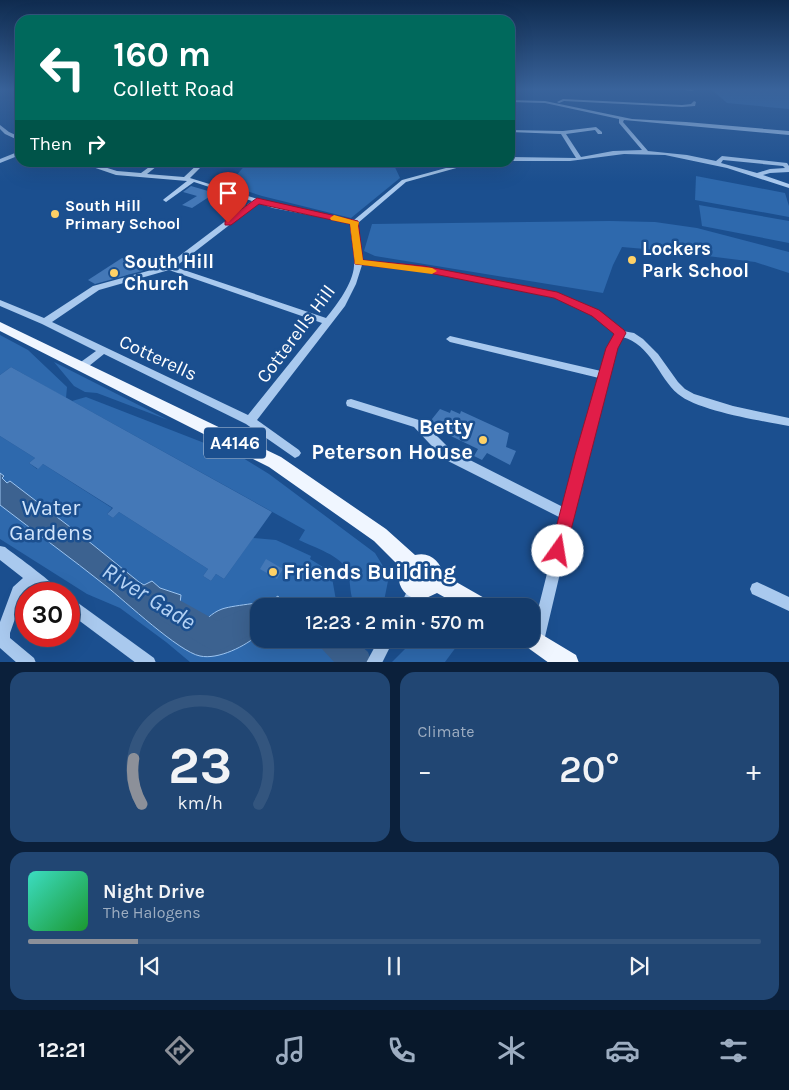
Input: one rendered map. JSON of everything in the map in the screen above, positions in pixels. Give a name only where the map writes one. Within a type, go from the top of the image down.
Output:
[{"type":"main road","name":"A4146","points":[[0,326],[276,462],[380,535],[413,566]]},
{"type":"main road","points":[[433,580],[427,590],[411,598],[408,573],[413,566],[421,563],[429,567],[433,580],[465,598]]},
{"type":"main road","points":[[540,643],[568,662]]},
{"type":"street","points":[[622,120],[646,152]]},
{"type":"street","points":[[643,120],[789,133]]},
{"type":"street","points":[[0,126],[7,133],[15,137]]},
{"type":"street","points":[[515,131],[563,133],[596,128],[600,133]]},
{"type":"street","points":[[563,133],[580,159]]},
{"type":"street","points":[[515,159],[580,159],[623,152],[646,152],[717,163],[759,174],[789,186]]},
{"type":"street","points":[[0,161],[15,155]]},
{"type":"street","points":[[717,163],[722,158],[785,164],[789,170],[770,171],[759,174]]},
{"type":"street","points":[[96,167],[116,173],[189,180],[257,201],[355,222]]},
{"type":"street","points":[[141,176],[153,167]]},
{"type":"street","points":[[166,200],[189,180],[200,167]]},
{"type":"street","points":[[449,167],[433,170],[404,181],[355,222],[359,262],[424,269],[557,296],[596,313],[620,333],[630,334],[641,341],[682,392],[698,401],[789,422]]},
{"type":"street","points":[[45,322],[96,288],[170,268],[257,201]]},
{"type":"street","name":"Cotterells Hill","points":[[250,421],[342,304],[352,284],[359,262]]},
{"type":"street","points":[[170,268],[328,322]]},
{"type":"street","name":"Cotterells","points":[[0,303],[45,322],[250,421],[296,453]]},
{"type":"street","points":[[540,617],[612,348],[620,333]]},
{"type":"street","points":[[450,339],[605,376]]},
{"type":"street","points":[[81,367],[102,351]]},
{"type":"street","points":[[351,403],[418,424],[448,455],[567,516]]},
{"type":"street","points":[[0,552],[38,582]]},
{"type":"street","points":[[29,662],[3,641],[3,633],[18,592],[32,577]]},
{"type":"street","points":[[757,589],[789,604]]},
{"type":"street","points":[[80,613],[147,662]]},
{"type":"green space","points":[[244,167],[395,167],[400,178],[351,218],[262,196],[228,185]]},
{"type":"green space","points":[[696,176],[785,193],[789,206],[789,217],[695,200]]},
{"type":"green space","points":[[699,205],[789,221],[789,243],[702,226]]},
{"type":"green space","points":[[655,222],[697,228],[789,252],[789,273],[755,262],[622,247],[603,293],[375,256],[364,251],[372,224]]},
{"type":"green space","points":[[0,335],[28,350],[67,387],[66,398],[11,367],[0,375]]},
{"type":"green space","points":[[54,362],[168,420],[97,393],[85,392],[74,386]]},
{"type":"green space","points":[[86,397],[243,458],[269,474],[375,553],[389,576],[385,598],[352,598],[348,572],[345,566],[334,557],[299,540],[305,530],[72,401]]},
{"type":"green space","name":"Water Gardens","points":[[0,436],[35,458],[29,463],[37,469],[43,464],[112,508],[107,514],[113,518],[119,512],[208,569],[203,576],[211,581],[216,574],[224,579],[253,538],[276,540],[311,556],[310,559],[331,572],[336,598],[250,598],[250,648],[359,648],[350,662],[190,662],[120,608],[80,590],[80,582],[68,582],[0,539]]},
{"type":"green space","points":[[406,648],[455,648],[445,662],[392,662]]},
{"type":"water","name":"Water Gardens","points":[[0,473],[4,476],[2,478],[7,483],[10,481],[139,582],[144,585],[152,581],[160,588],[181,595],[180,603],[174,609],[197,628],[211,615],[222,609],[250,604],[250,641],[231,651],[215,656],[200,656],[191,652],[166,636],[93,576],[0,505]]},
{"type":"building","points":[[191,186],[215,193],[192,208],[182,205],[197,196],[183,192]]},
{"type":"building","points":[[122,258],[147,267],[142,271],[95,284],[88,280]]},
{"type":"building","points":[[11,367],[272,512],[224,579],[216,574],[211,581],[203,576],[208,569],[119,512],[113,518],[107,514],[113,508],[43,464],[38,469],[29,463],[35,458],[0,436],[0,375]]},
{"type":"building","name":"Betty Peterson House","points":[[440,409],[450,413],[451,410],[460,414],[461,411],[509,433],[506,447],[516,451],[510,465],[487,453],[482,460],[474,456],[478,449],[430,426],[428,424]]},
{"type":"building","name":"Friends Building","points":[[266,559],[283,569],[277,579],[260,569]]},
{"type":"waterway","name":"River Gade","points":[[165,606],[216,637],[250,620]]},
{"type":"waterway","name":"River Gade","points":[[341,648],[356,662]]},
{"type":"slow traffic","points":[[334,218],[355,222],[356,248],[359,262],[432,271]]},
{"type":"place","name":"South Hill Primary School","points":[[55,214]]},
{"type":"place","name":"Lockers Park School","points":[[632,260]]},
{"type":"place","name":"South Hill Church","points":[[114,273]]},
{"type":"place","name":"Betty Peterson House","points":[[483,440]]},
{"type":"place","name":"Friends Building","points":[[273,572]]},
{"type":"route","points":[[228,223],[257,201],[355,222],[356,248],[359,262],[424,269],[557,296],[596,313],[620,333],[612,348],[558,551]]}]
